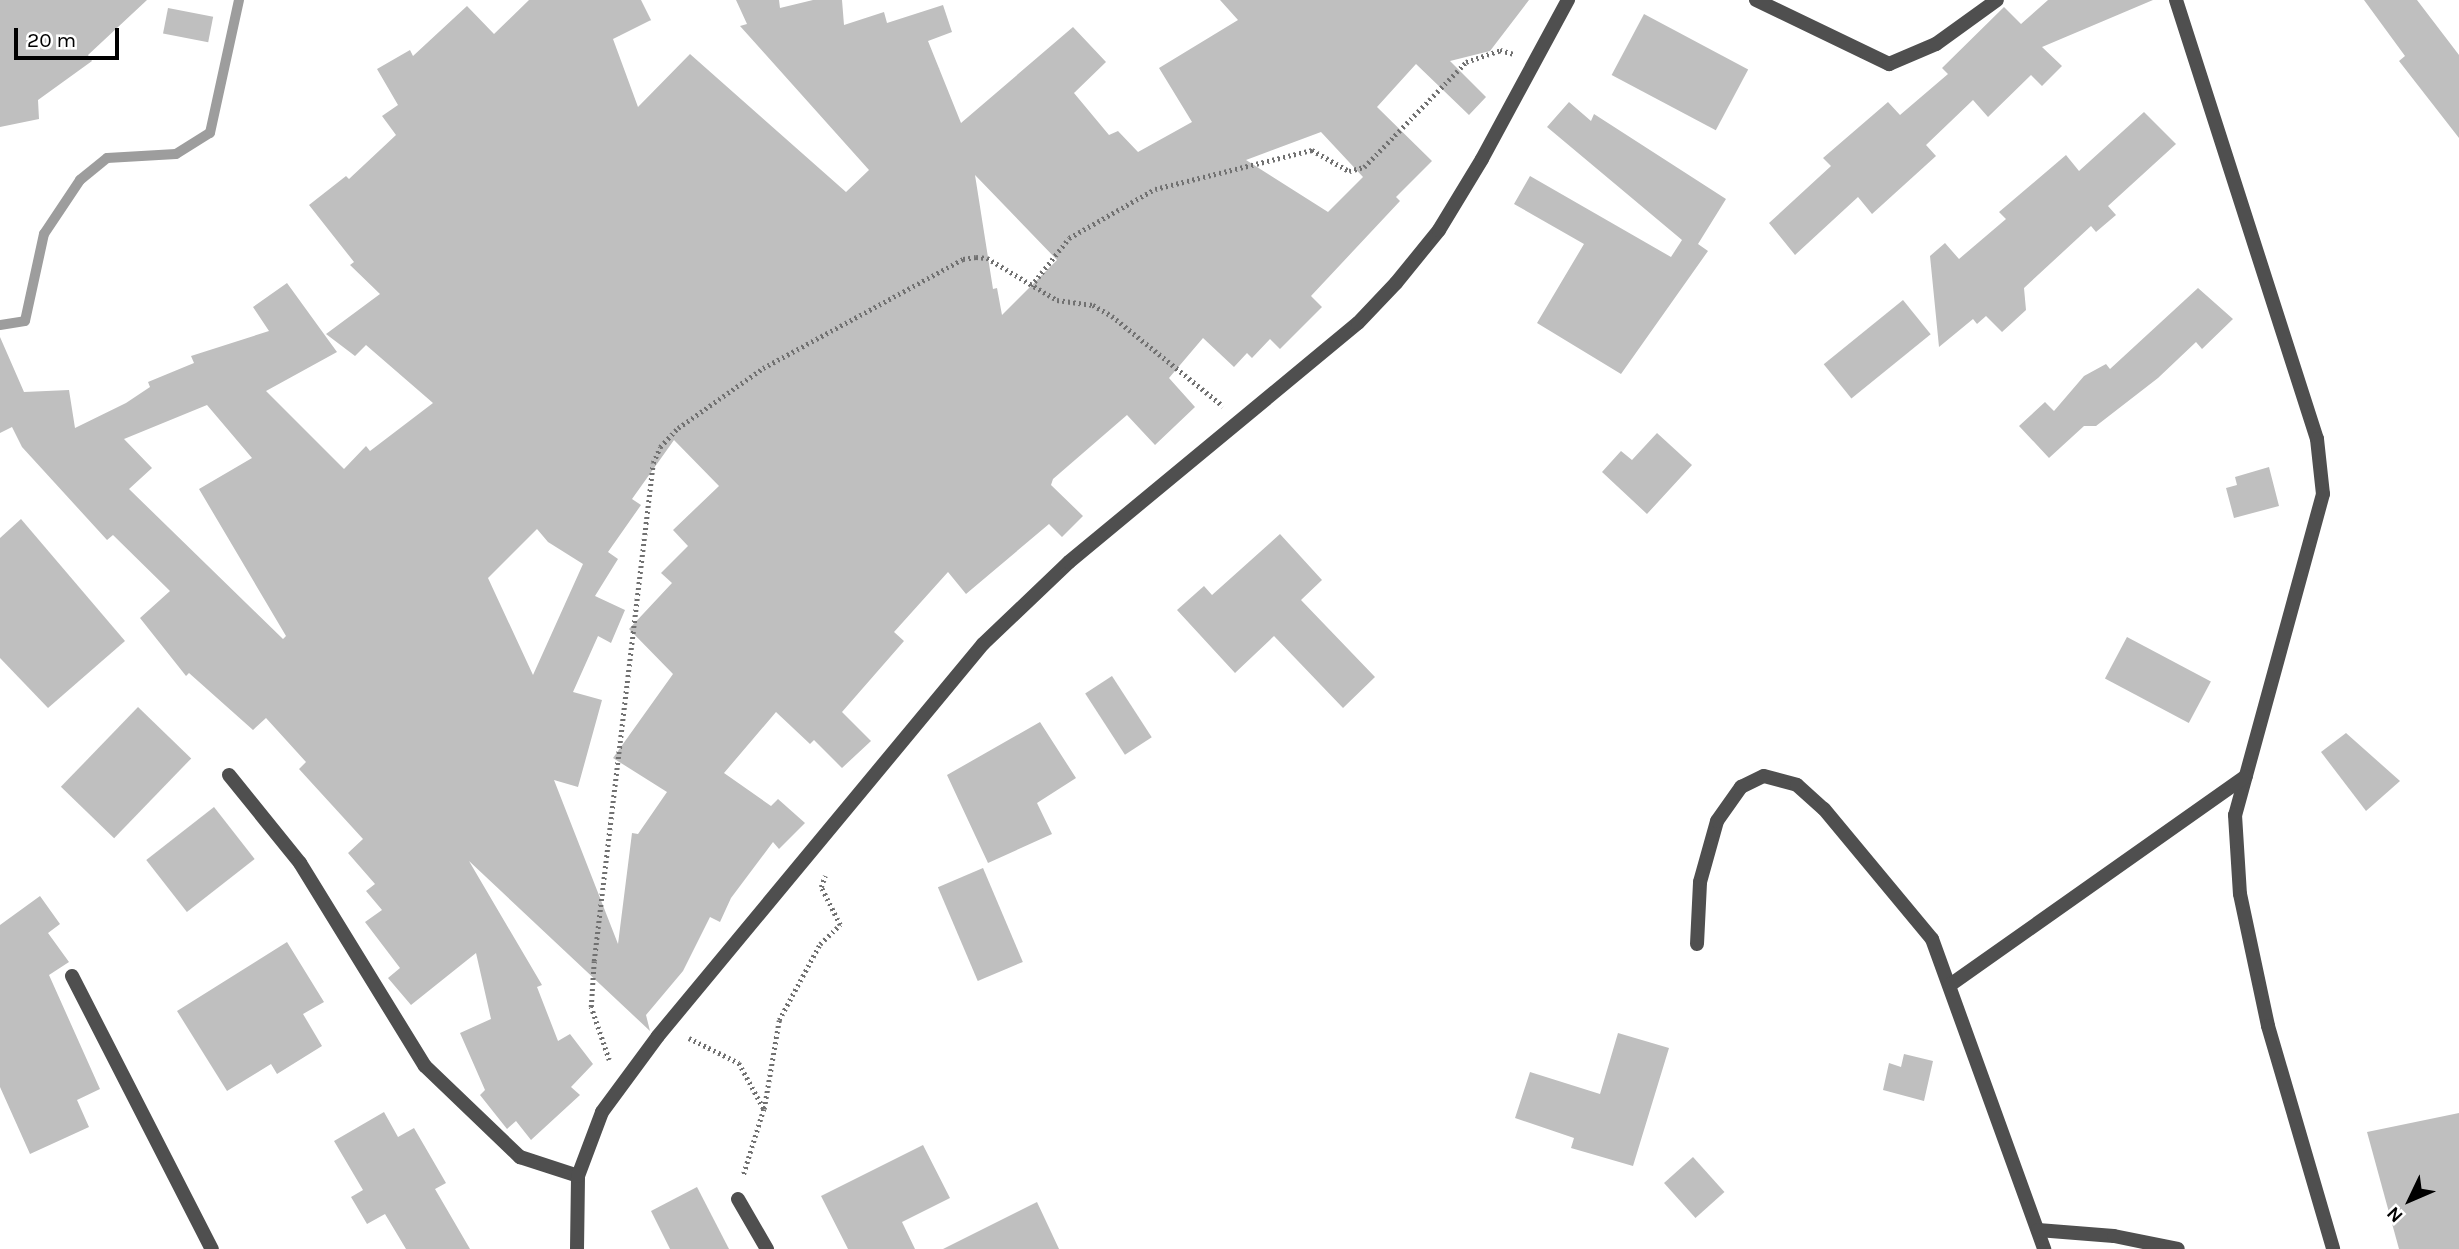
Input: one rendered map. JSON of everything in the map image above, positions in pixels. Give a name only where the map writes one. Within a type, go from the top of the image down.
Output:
[{"type":"street","points":[[577,1249],[578,1176],[602,1112],[658,1036],[983,644],[1069,562],[1358,323],[1430,240],[1482,159],[1568,0]]},
{"type":"street","points":[[1756,0],[1889,64],[1936,44],[1997,0]]},
{"type":"street","points":[[2176,0],[2317,439],[2323,494],[2235,815],[2240,894],[2268,1026],[2333,1249]]},
{"type":"street","points":[[229,775],[300,863],[425,1066],[520,1157],[578,1176]]},
{"type":"street","points":[[1697,944],[1700,882],[1717,821],[1741,787],[1763,776],[1797,785],[1825,809],[1932,939],[2044,1249]]},
{"type":"street","points":[[1950,985],[2246,776]]},
{"type":"street","points":[[72,975],[212,1249]]},
{"type":"street","points":[[738,1199],[767,1249]]},
{"type":"street","points":[[2038,1230],[2114,1236],[2178,1249]]},
{"type":"path","points":[[1031,286],[1069,238],[1155,189],[1312,150],[1349,170],[1364,167],[1466,62],[1500,50],[1535,58]]},
{"type":"path","points":[[619,1088],[591,1007],[653,463],[660,447],[678,428],[763,368],[963,259],[987,258],[1057,300],[1093,305],[1112,316],[1240,420]]},
{"type":"path","points":[[738,1199],[764,1109],[779,1020],[820,944],[840,925],[821,887],[829,865]]},
{"type":"path","points":[[658,1036],[689,1038],[739,1063],[764,1109]]},
{"type":"building","points":[[0,0],[147,0],[88,55],[92,61],[38,100],[39,119],[0,127]]},
{"type":"building","points":[[529,0],[641,0],[651,20],[613,39],[638,107],[690,54],[846,192],[869,170],[740,26],[747,24],[736,0],[779,0],[780,8],[813,0],[842,0],[844,25],[884,12],[887,23],[943,5],[952,32],[928,41],[961,123],[1073,27],[1106,62],[1074,93],[1109,135],[1118,131],[1138,152],[1192,122],[1159,68],[1238,20],[1220,0],[1529,0],[1490,51],[1450,61],[1486,97],[1469,115],[1416,64],[1377,107],[1432,161],[1396,197],[1400,201],[1311,296],[1322,307],[1280,349],[1270,339],[1252,358],[1247,353],[1234,367],[1203,338],[1169,378],[1195,407],[1155,445],[1127,415],[1053,479],[1051,485],[1083,516],[1062,537],[1049,524],[966,594],[948,572],[894,632],[904,641],[842,712],[871,741],[842,768],[814,740],[810,744],[776,712],[724,773],[771,806],[778,799],[805,823],[779,849],[773,842],[731,898],[720,922],[710,917],[683,971],[646,1015],[650,1031],[469,861],[542,985],[537,987],[558,1041],[570,1034],[593,1064],[571,1087],[580,1095],[531,1140],[516,1121],[507,1129],[480,1095],[485,1090],[460,1033],[491,1019],[476,953],[411,1005],[388,978],[400,968],[365,922],[382,910],[366,891],[375,884],[348,853],[363,839],[299,769],[306,762],[266,718],[253,730],[189,673],[186,676],[140,618],[170,591],[113,535],[107,540],[22,447],[12,427],[0,433],[0,337],[24,392],[69,390],[75,428],[126,403],[150,387],[148,382],[194,363],[191,356],[269,331],[253,307],[287,283],[337,352],[266,391],[344,469],[366,446],[370,451],[433,403],[366,345],[355,356],[326,334],[380,294],[350,265],[354,262],[309,205],[346,176],[349,179],[396,135],[382,116],[398,105],[377,69],[410,50],[413,56],[467,6],[494,34]],"holes":[[[1321,132],[1363,177],[1328,212],[1246,160]],[[975,175],[1057,260],[1002,315],[997,288],[993,289]],[[207,405],[252,458],[199,489],[286,636],[283,639],[129,489],[152,468],[124,439]],[[674,440],[719,486],[673,530],[688,546],[661,573],[672,583],[629,629],[673,674],[613,758],[667,792],[638,834],[632,833],[618,944],[554,780],[578,787],[602,700],[573,692],[598,636],[611,643],[625,610],[595,596],[618,559],[608,552],[641,505],[632,499]],[[537,529],[548,542],[583,564],[533,675],[488,578]]]},
{"type":"building","points":[[2048,0],[2153,0],[2042,47],[2062,66],[2042,86],[2031,75],[1988,117],[1973,100],[1926,145],[1936,156],[1872,214],[1858,197],[1795,255],[1769,223],[1831,166],[1823,158],[1888,102],[1900,115],[1948,74],[1942,68],[2004,7],[2021,24]]},
{"type":"building","points":[[2364,0],[2417,0],[2459,55],[2459,138],[2399,61],[2405,56]]},
{"type":"building","points":[[168,8],[213,17],[208,42],[163,34]]},
{"type":"building","points":[[1644,14],[1748,69],[1716,130],[1612,75]]},
{"type":"building","points":[[1569,102],[1591,121],[1594,114],[1726,199],[1698,244],[1708,251],[1621,374],[1537,323],[1584,244],[1514,204],[1530,176],[1671,257],[1682,240],[1547,127]]},
{"type":"building","points":[[2144,112],[2176,144],[2108,206],[2116,215],[2096,232],[2091,226],[2024,288],[2026,310],[2002,332],[1986,316],[1977,324],[1973,319],[1939,347],[1930,256],[1945,243],[1959,259],[2006,219],[1999,212],[2066,155],[2079,171]]},
{"type":"building","points":[[2198,288],[2233,319],[2202,349],[2196,342],[2158,378],[2096,426],[2084,426],[2049,458],[2019,426],[2045,402],[2054,411],[2084,376],[2106,364],[2110,369]]},
{"type":"building","points":[[1903,300],[1931,334],[1851,398],[1824,364]]},
{"type":"building","points":[[1657,433],[1692,465],[1647,514],[1602,472],[1621,451],[1632,460]]},
{"type":"building","points":[[2269,467],[2279,506],[2234,518],[2226,488],[2237,485],[2235,477]]},
{"type":"building","points":[[21,519],[125,641],[48,708],[0,658],[0,538]]},
{"type":"building","points":[[1280,534],[1322,580],[1301,600],[1375,677],[1343,708],[1274,636],[1235,673],[1177,610],[1204,586],[1212,595]]},
{"type":"building","points":[[2127,637],[2211,682],[2189,723],[2105,678]]},
{"type":"building","points":[[1112,676],[1152,737],[1125,755],[1085,693]]},
{"type":"building","points":[[138,707],[191,758],[114,838],[61,787]]},
{"type":"building","points":[[1040,722],[1076,778],[1037,803],[1052,834],[988,863],[947,775]]},
{"type":"building","points":[[2346,733],[2400,781],[2366,811],[2321,752]]},
{"type":"building","points":[[214,807],[255,859],[187,912],[146,860]]},
{"type":"building","points":[[983,868],[1023,962],[978,981],[938,887]]},
{"type":"building","points":[[40,896],[60,924],[48,933],[69,962],[49,975],[100,1089],[77,1100],[89,1127],[30,1154],[0,1087],[0,925]]},
{"type":"building","points":[[287,942],[324,1002],[303,1014],[322,1046],[277,1074],[271,1064],[227,1091],[177,1011]]},
{"type":"building","points":[[1618,1033],[1669,1048],[1633,1166],[1571,1148],[1574,1138],[1515,1118],[1530,1072],[1600,1094]]},
{"type":"building","points":[[1904,1054],[1933,1061],[1924,1101],[1883,1090],[1889,1063],[1901,1067]]},
{"type":"building","points":[[384,1112],[398,1137],[414,1128],[446,1183],[435,1189],[470,1249],[406,1249],[385,1214],[367,1224],[351,1197],[363,1190],[334,1141]]},
{"type":"building","points":[[2459,1113],[2459,1249],[2399,1249],[2367,1132]]},
{"type":"building","points":[[923,1145],[950,1198],[902,1222],[915,1249],[848,1249],[821,1196]]},
{"type":"building","points":[[1693,1157],[1724,1192],[1695,1218],[1664,1183]]},
{"type":"building","points":[[697,1187],[729,1249],[670,1249],[651,1211]]},
{"type":"building","points":[[1037,1202],[1059,1249],[943,1249]]},
{"type":"waterway","points":[[0,325],[25,321],[44,234],[80,180],[107,158],[176,154],[210,133],[239,0]]}]
